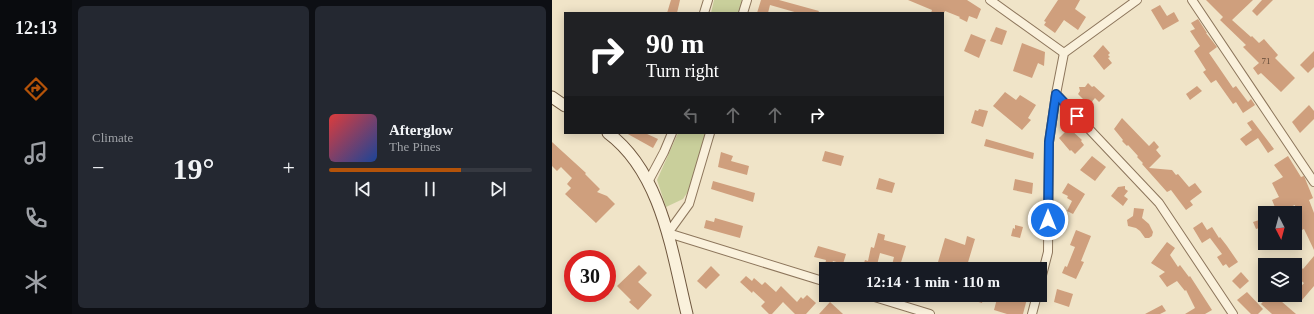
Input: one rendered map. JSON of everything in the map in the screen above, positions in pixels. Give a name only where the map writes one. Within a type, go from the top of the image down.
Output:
[{"type":"main road","points":[[552,97],[564,105]]},
{"type":"main road","points":[[609,134],[617,140],[630,155],[641,169],[648,182],[668,234],[687,314]]},
{"type":"street","points":[[704,12],[708,0]]},
{"type":"street","points":[[743,12],[747,0]]},
{"type":"street","points":[[990,0],[1064,53]]},
{"type":"street","points":[[1045,262],[1048,252],[1049,142],[1064,53],[1137,0]]},
{"type":"street","points":[[1192,0],[1314,182]]},
{"type":"street","points":[[1056,94],[1160,203],[1233,314]]},
{"type":"street","points":[[648,182],[672,134]]},
{"type":"street","points":[[710,134],[689,204],[668,234],[819,280]]},
{"type":"street","points":[[891,302],[930,314]]},
{"type":"street","points":[[1032,314],[1035,302]]},
{"type":"green space","points":[[714,0],[742,0],[739,12],[711,12]]},
{"type":"green space","points":[[678,134],[707,134],[689,190],[683,199],[666,207],[657,180]]},
{"type":"building","points":[[671,0],[680,0],[677,12],[667,12]]},
{"type":"building","points":[[761,0],[779,0],[819,11],[794,12],[770,5],[768,12],[757,12]]},
{"type":"building","points":[[908,0],[967,0],[981,9],[977,19],[969,16],[967,22],[959,18],[960,17],[945,11],[944,13],[931,12],[932,10]]},
{"type":"building","points":[[1058,0],[1080,0],[1075,9],[1086,17],[1078,30],[1064,20],[1055,33],[1044,25],[1046,22],[1044,21]]},
{"type":"building","points":[[1206,0],[1253,0],[1232,20],[1259,43],[1264,39],[1278,55],[1275,58],[1295,78],[1281,92],[1261,73],[1258,75],[1253,68],[1259,63],[1243,47],[1246,45],[1220,20],[1223,17]]},
{"type":"building","points":[[1262,0],[1273,0],[1257,16],[1252,11]]},
{"type":"building","points":[[1160,5],[1167,16],[1174,12],[1179,21],[1163,30],[1151,10]]},
{"type":"building","points":[[1198,19],[1206,33],[1217,47],[1209,53],[1233,88],[1236,86],[1248,102],[1251,99],[1255,105],[1243,113],[1236,102],[1233,104],[1216,80],[1211,83],[1203,72],[1206,70],[1194,51],[1200,46],[1190,31],[1195,29],[1191,23]]},
{"type":"building","points":[[996,27],[1007,31],[1002,45],[990,41]]},
{"type":"building","points":[[971,34],[986,40],[979,58],[964,51]]},
{"type":"building","points":[[1022,43],[1045,52],[1044,66],[1038,63],[1032,78],[1013,71]]},
{"type":"building","points":[[1103,45],[1110,53],[1108,55],[1110,57],[1108,58],[1112,63],[1104,70],[1093,56]]},
{"type":"building","points":[[1314,51],[1314,67],[1308,73],[1300,65]]},
{"type":"building","points":[[1088,83],[1092,87],[1094,86],[1105,96],[1099,102],[1095,98],[1089,105],[1078,94],[1080,91],[1079,87],[1085,87]]},
{"type":"building","points":[[1197,86],[1202,91],[1190,100],[1186,94]]},
{"type":"building","points":[[1005,92],[1016,100],[1020,95],[1036,105],[1028,118],[1031,120],[1022,130],[993,106]]},
{"type":"building","points":[[1309,105],[1314,111],[1314,119],[1300,133],[1292,122]]},
{"type":"building","points":[[979,109],[988,111],[983,127],[971,123],[975,110],[978,111]]},
{"type":"building","points":[[1122,118],[1149,146],[1154,141],[1159,147],[1156,150],[1161,156],[1149,168],[1172,170],[1176,175],[1178,174],[1189,187],[1195,183],[1202,192],[1190,201],[1193,205],[1186,210],[1171,190],[1167,192],[1142,164],[1143,163],[1137,157],[1138,156],[1122,141],[1123,140],[1114,129]]},
{"type":"building","points":[[1252,120],[1274,149],[1268,153],[1258,138],[1246,146],[1240,139],[1252,130],[1247,123]]},
{"type":"building","points":[[1069,128],[1082,140],[1081,141],[1084,145],[1075,154],[1071,150],[1070,151],[1059,138]]},
{"type":"building","points":[[628,134],[647,134],[658,139],[653,148]]},
{"type":"building","points":[[986,139],[1034,153],[1033,159],[984,146]]},
{"type":"building","points":[[552,142],[586,173],[585,174],[600,189],[597,192],[607,196],[615,204],[596,223],[565,194],[571,188],[567,184],[572,178],[561,167],[557,171],[552,166]]},
{"type":"building","points":[[825,151],[844,156],[841,166],[822,161]]},
{"type":"building","points":[[721,152],[733,156],[731,161],[749,166],[747,175],[718,167]]},
{"type":"building","points":[[1092,156],[1106,167],[1095,181],[1080,170]]},
{"type":"building","points":[[1288,156],[1301,177],[1304,176],[1313,198],[1309,200],[1314,213],[1314,250],[1304,229],[1302,230],[1302,206],[1274,206],[1272,200],[1279,197],[1272,183],[1283,177],[1274,165]]},
{"type":"building","points":[[879,178],[895,183],[892,193],[876,189]]},
{"type":"building","points":[[1015,179],[1033,183],[1032,194],[1013,190]]},
{"type":"building","points":[[713,181],[755,193],[753,202],[711,189]]},
{"type":"building","points":[[1068,183],[1085,194],[1073,214],[1067,211],[1072,201],[1067,198],[1068,196],[1062,193]]},
{"type":"building","points":[[1125,186],[1125,189],[1128,191],[1124,196],[1128,199],[1123,206],[1111,196],[1118,187]]},
{"type":"building","points":[[1134,208],[1144,209],[1142,218],[1149,224],[1153,232],[1152,236],[1149,238],[1145,238],[1136,228],[1128,226],[1127,220],[1133,216]]},
{"type":"building","points":[[715,218],[743,226],[740,238],[704,228],[706,220],[714,222]]},
{"type":"building","points":[[1258,220],[1258,228],[1256,229],[1253,222]]},
{"type":"building","points":[[1202,222],[1207,230],[1212,227],[1238,262],[1229,268],[1226,264],[1223,266],[1217,257],[1222,254],[1210,238],[1202,243],[1193,228]]},
{"type":"building","points":[[1015,225],[1023,227],[1020,238],[1011,236],[1013,228],[1015,229]]},
{"type":"building","points":[[1076,230],[1091,236],[1081,261],[1084,262],[1076,279],[1062,273],[1065,266],[1067,267],[1075,247],[1070,245]]},
{"type":"building","points":[[878,233],[885,235],[884,240],[906,246],[901,262],[893,262],[894,257],[880,253],[878,262],[864,262],[865,260],[868,261],[871,247],[874,248]]},
{"type":"building","points":[[967,236],[975,239],[968,262],[938,262],[945,238],[965,245]]},
{"type":"building","points":[[1167,242],[1175,248],[1170,255],[1178,267],[1180,265],[1189,277],[1190,276],[1212,310],[1205,314],[1185,314],[1195,308],[1186,290],[1185,291],[1177,281],[1167,287],[1159,276],[1165,272],[1151,263]]},
{"type":"building","points":[[818,246],[846,254],[844,262],[826,262],[826,260],[814,257]]},
{"type":"building","points":[[1314,256],[1314,286],[1302,300],[1302,285],[1304,283],[1302,281],[1302,268],[1303,269]]},
{"type":"building","points":[[639,265],[647,273],[638,282],[652,295],[638,310],[629,302],[631,300],[617,286]]},
{"type":"building","points":[[711,266],[720,275],[706,289],[697,281]]},
{"type":"building","points":[[1241,272],[1249,281],[1240,289],[1232,281]]},
{"type":"building","points":[[746,276],[752,281],[754,278],[762,285],[765,282],[776,292],[781,286],[797,302],[801,297],[803,299],[807,295],[816,303],[806,314],[795,314],[783,302],[772,314],[769,314],[761,306],[765,302],[740,282]]},
{"type":"building","points":[[1057,289],[1073,294],[1069,307],[1054,302]]},
{"type":"building","points":[[1247,292],[1263,309],[1258,314],[1251,314],[1237,300]]},
{"type":"building","points":[[830,302],[843,314],[819,314]]},
{"type":"building","points":[[996,302],[1026,302],[1023,314],[1007,314],[994,310]]},
{"type":"building","points":[[1263,302],[1282,302],[1296,314],[1272,314],[1261,304]]},
{"type":"building","points":[[1162,305],[1166,311],[1160,314],[1145,314]]},
{"type":"route","points":[[1048,220],[1049,142],[1056,94],[1077,116]]}]
